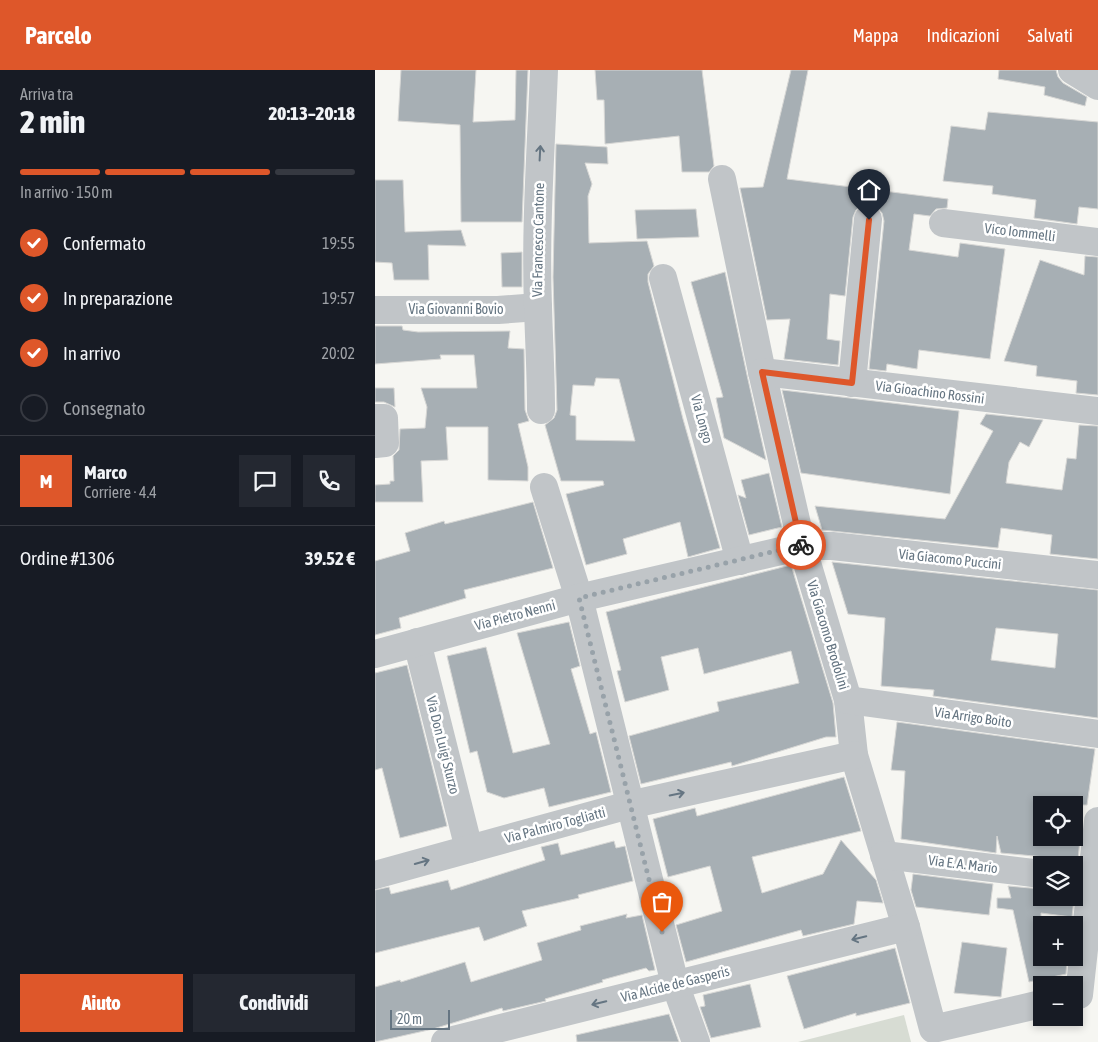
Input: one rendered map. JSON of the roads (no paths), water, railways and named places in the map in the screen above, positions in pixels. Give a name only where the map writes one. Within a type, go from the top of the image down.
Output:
[{"type":"street","name":"Via Francesco Cantone","points":[[541,410],[538,307],[539,159],[544,70]]},
{"type":"street","points":[[1072,70],[1098,86]]},
{"type":"street","name":"Via Giacomo Brodolini","points":[[722,179],[762,372],[801,546],[848,700],[854,755],[906,927],[933,1029],[1033,1006]]},
{"type":"street","points":[[852,383],[869,220]]},
{"type":"street","name":"Vico Iommelli","points":[[943,223],[1098,242]]},
{"type":"street","name":"Via Longo","points":[[663,278],[740,561]]},
{"type":"street","name":"Via Giovanni Bovio","points":[[375,310],[498,310],[538,307]]},
{"type":"street","name":"Via Gioachino Rossini","points":[[762,372],[1098,411]]},
{"type":"street","points":[[375,418],[384,418],[385,443],[375,444]]},
{"type":"street","points":[[544,486],[579,598],[675,984],[696,1042]]},
{"type":"street","name":"Via Pietro Nenni","points":[[375,654],[579,598],[801,546]]},
{"type":"street","name":"Via Giacomo Puccini","points":[[801,546],[832,546],[1098,575]]},
{"type":"street","name":"Via Don Luigi Sturzo","points":[[417,642],[469,849]]},
{"type":"street","name":"Via Arrigo Boito","points":[[848,700],[1098,734]]},
{"type":"street","name":"Via Palmiro Togliatti","points":[[375,875],[629,805],[854,755]]},
{"type":"street","points":[[1084,994],[1083,879],[1098,821]]},
{"type":"street","name":"Via E. A. Mario","points":[[884,855],[1033,873]]},
{"type":"street","name":"Via Alcide de Gasperis","points":[[445,1042],[906,927]]}]
